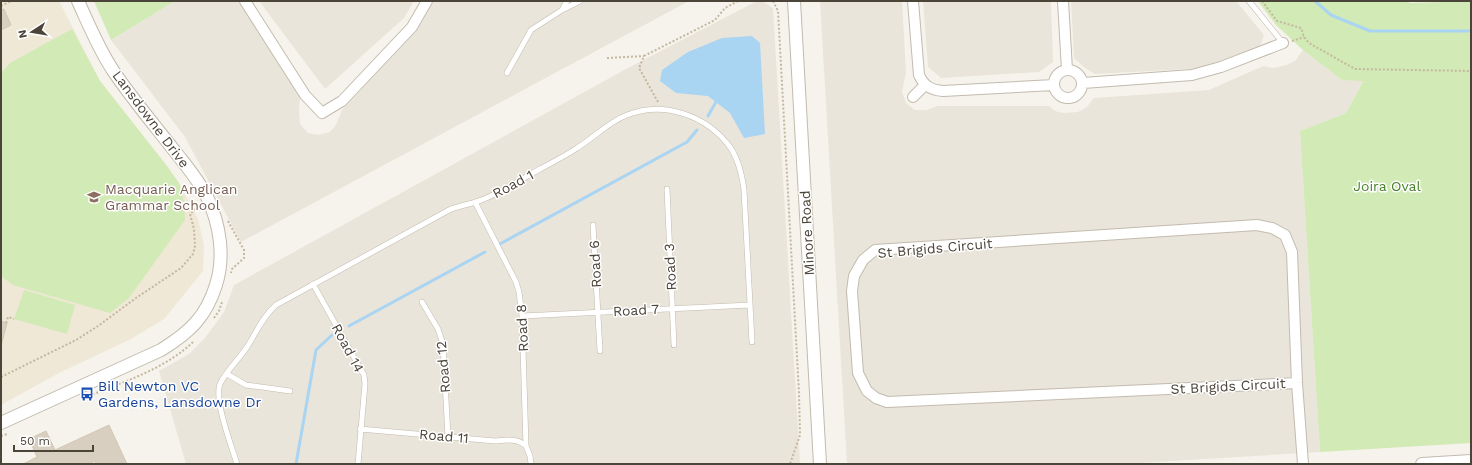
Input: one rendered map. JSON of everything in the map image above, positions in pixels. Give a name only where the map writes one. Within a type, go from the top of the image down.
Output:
[{"type":"street","name":"Lansdowne Drive","points":[[1,423],[161,350],[178,339],[193,327],[205,312],[213,296],[218,278],[221,257],[220,238],[215,217],[208,198],[188,167],[114,72],[101,50],[78,1]]},
{"type":"street","points":[[245,1],[305,95],[322,113],[342,101],[412,27],[427,1]]},
{"type":"street","name":"Minore Road","points":[[794,1],[820,464]]},
{"type":"street","points":[[913,1],[918,69],[925,85],[936,90],[943,91],[1054,84]]},
{"type":"street","points":[[1063,1],[1067,70]]},
{"type":"street","points":[[1083,83],[1192,75],[1221,67],[1283,43]]},
{"type":"street","points":[[1067,70],[1078,73],[1083,83],[1080,92],[1069,98],[1061,96],[1055,89],[1054,84],[1056,76],[1067,70]]},
{"type":"street","points":[[913,97],[925,85]]},
{"type":"street","name":"St Brigids Circuit","points":[[1297,382],[887,402],[876,398],[867,391],[858,373],[852,291],[854,276],[863,260],[875,250],[1257,225],[1272,228],[1285,235],[1292,252],[1297,382],[1303,464]]},
{"type":"street","points":[[1422,464],[1471,461]]},
{"type":"lane","points":[[562,10],[567,1]]},
{"type":"lane","points":[[507,73],[531,30],[562,10],[580,1]]},
{"type":"lane","points":[[1249,1],[1283,43]]},
{"type":"lane","name":"Road 1","points":[[238,464],[218,397],[219,386],[241,357],[270,310],[282,300],[449,210],[495,194],[577,148],[614,121],[628,114],[644,110],[661,109],[693,116],[707,125],[730,147],[737,160],[742,174],[744,190],[752,342]]},
{"type":"lane","name":"Road 3","points":[[667,189],[674,345]]},
{"type":"lane","name":"Road 8","points":[[475,202],[516,282],[519,292],[522,316],[526,446],[531,464]]},
{"type":"lane","name":"Road 6","points":[[593,225],[600,351]]},
{"type":"lane","name":"Road 14","points":[[313,284],[364,375],[358,464]]},
{"type":"lane","name":"Road 12","points":[[422,302],[438,329],[444,344],[448,437]]},
{"type":"lane","name":"Road 7","points":[[522,316],[750,305]]},
{"type":"lane","points":[[227,374],[246,385],[290,391]]},
{"type":"lane","name":"Road 11","points":[[360,429],[495,441],[514,440],[519,441],[526,446]]},
{"type":"path","points":[[1,6],[11,1]]},
{"type":"path","points":[[606,58],[644,56],[715,20],[725,8],[738,1]]},
{"type":"path","points":[[772,1],[778,11],[799,393],[800,435],[790,464]]},
{"type":"path","points":[[1262,1],[1277,21],[1301,28],[1304,37],[1309,43],[1355,69],[1471,71]]},
{"type":"path","points":[[644,56],[639,68],[661,109]]},
{"type":"path","points":[[1,377],[76,340],[181,268],[193,254],[195,246],[194,229],[190,214],[208,198]]},
{"type":"path","points":[[225,216],[244,250],[244,258],[232,269],[231,275]]},
{"type":"path","points":[[212,322],[220,311],[224,296]]},
{"type":"path","points":[[6,323],[8,317],[14,319]]},
{"type":"path","points":[[87,397],[158,367],[180,354],[194,341]]},
{"type":"path","points":[[1,436],[8,433]]},
{"type":"shaded area","name":"Macquarie Anglican Grammar School","points":[[1,1],[59,1],[100,81],[179,183],[198,219],[204,246],[203,271],[164,319],[131,339],[59,373],[1,405]]},
{"type":"shaded area","points":[[175,1],[239,1],[300,96],[300,124],[308,133],[318,135],[330,132],[336,125],[342,110],[418,29],[434,1],[689,1],[241,242],[185,137],[111,40]]},
{"type":"shaded area","points":[[259,1],[414,1],[404,18],[325,89]]},
{"type":"shaded area","points":[[757,1],[762,1],[773,8],[800,464],[186,464],[159,371],[189,354],[205,338],[224,312],[234,285],[626,69]]},
{"type":"shaded area","points":[[820,1],[902,1],[906,73],[902,92],[906,103],[915,110],[926,110],[937,106],[1049,106],[1055,111],[1063,113],[1078,112],[1087,107],[1094,98],[1209,90],[1263,66],[1273,68],[1287,65],[1296,60],[1303,50],[1342,80],[1363,80],[1346,113],[1300,131],[1320,452],[1123,464],[847,464]]},
{"type":"shaded area","points":[[923,1],[1051,1],[1053,62],[1039,72],[941,78],[928,67]]},
{"type":"shaded area","points":[[1071,1],[1236,1],[1264,35],[1260,46],[1206,68],[1095,74],[1085,68],[1074,58]]},
{"type":"green space","points":[[94,1],[175,1],[111,40]]},
{"type":"green space","name":"Joira Oval","points":[[1258,1],[1404,1],[1411,3],[1471,1],[1471,443],[1320,452],[1300,131],[1346,113],[1363,81],[1342,80],[1303,50],[1276,25]]},
{"type":"green space","name":"Macquarie Anglican Grammar School","points":[[72,29],[100,81],[179,183],[184,201],[185,220],[129,298],[110,313],[13,285],[1,276],[1,73],[10,63]]},
{"type":"green space","points":[[24,290],[75,305],[67,334],[14,319]]},
{"type":"water","points":[[752,36],[760,43],[765,134],[744,138],[730,113],[708,96],[676,93],[660,81],[662,70],[688,52],[722,38]]},
{"type":"building","points":[[4,9],[11,25],[1,30],[1,10]]},
{"type":"building","points":[[1,321],[7,323],[1,346]]},
{"type":"building","points":[[109,425],[127,464],[96,464],[95,461],[89,464],[23,464],[37,457],[29,439],[46,431],[55,450]]},
{"type":"waterway","points":[[1315,1],[1331,15],[1370,31],[1471,31]]},
{"type":"waterway","points":[[708,116],[717,100]]},
{"type":"waterway","points":[[498,245],[687,142],[697,130]]},
{"type":"waterway","points":[[349,326],[485,252]]},
{"type":"waterway","points":[[296,464],[316,350],[332,335]]},
{"type":"place","name":"Macquarie Anglican Grammar School","points":[[94,197]]},
{"type":"place","name":"Bill Newton VC Gardens, Lansdowne Dr","points":[[87,394]]}]
